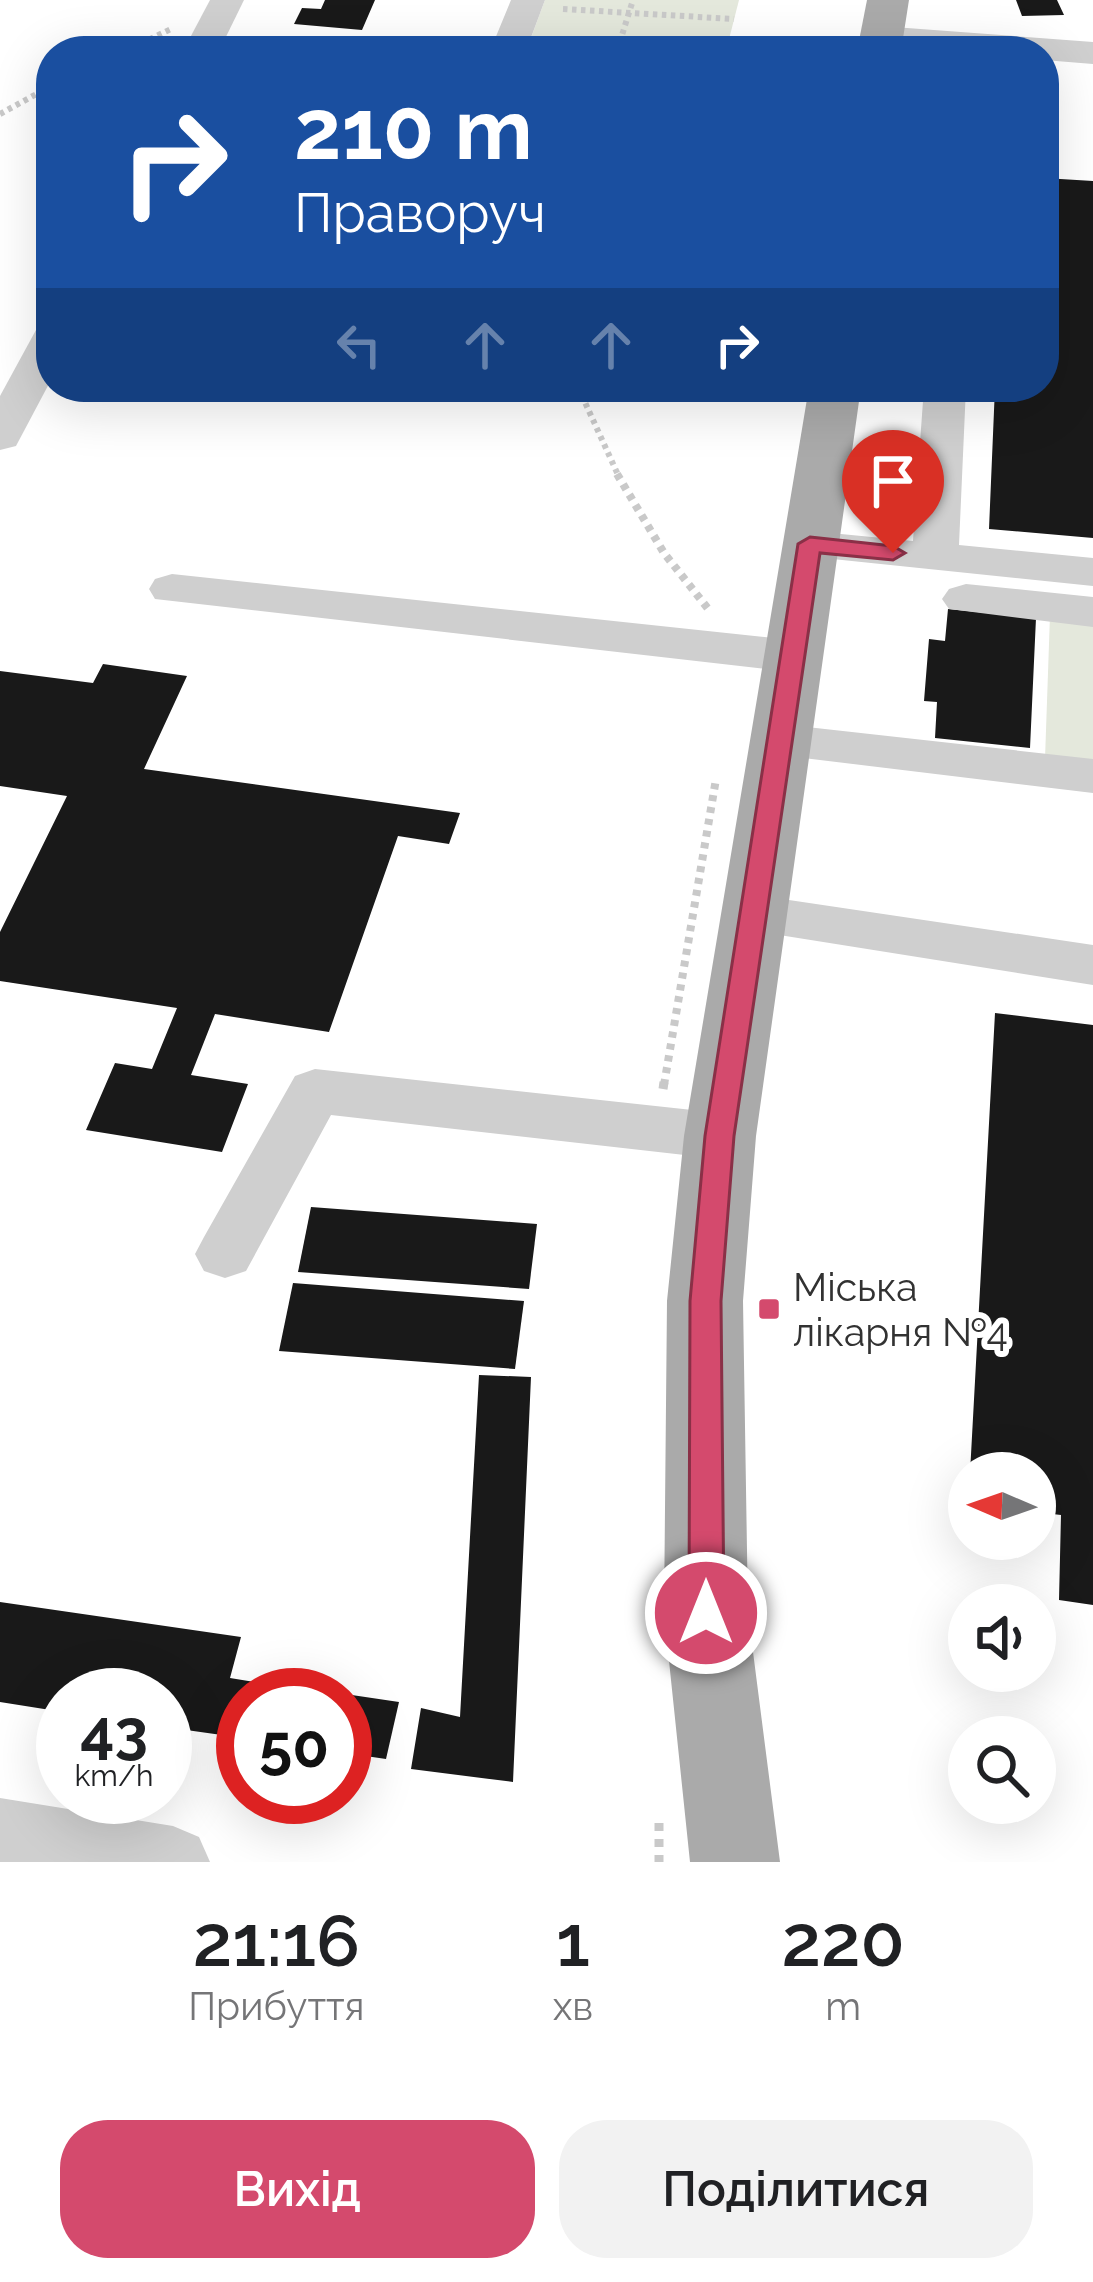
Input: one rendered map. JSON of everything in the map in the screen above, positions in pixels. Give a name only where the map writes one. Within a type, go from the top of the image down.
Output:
[{"type":"main road","points":[[735,1862],[706,1613],[705,1301],[720,1136],[833,402]]},
{"type":"street","points":[[209,36],[227,0]]},
{"type":"street","points":[[967,36],[971,0]]},
{"type":"street","points":[[514,36],[526,3]]},
{"type":"street","points":[[882,29],[915,36]]},
{"type":"street","points":[[1059,51],[1093,53]]},
{"type":"street","points":[[0,436],[36,368]]},
{"type":"street","points":[[935,557],[944,402]]},
{"type":"street","points":[[810,544],[1093,572]]},
{"type":"street","points":[[172,589],[793,656]]},
{"type":"street","points":[[966,599],[1093,612]]},
{"type":"street","points":[[780,741],[1093,776]]},
{"type":"street","points":[[755,914],[1093,965]]},
{"type":"street","points":[[225,1255],[315,1091],[720,1136]]},
{"type":"street","points":[[0,1833],[173,1862]]},
{"type":"path","points":[[622,36],[633,0]]},
{"type":"path","points":[[526,3],[734,20]]},
{"type":"path","points":[[0,114],[36,94]]},
{"type":"path","points":[[584,402],[630,493],[694,595],[725,625]]},
{"type":"shaded area","points":[[545,0],[739,0],[730,36],[532,36]]},
{"type":"shaded area","points":[[1050,615],[1093,619],[1093,764],[1045,759]]},
{"type":"building","points":[[325,0],[375,0],[362,30],[294,24],[302,8],[321,9]]},
{"type":"building","points":[[1016,0],[1057,0],[1064,15],[1022,16]]},
{"type":"building","points":[[1059,179],[1093,181],[1093,538],[989,529],[994,402],[1059,402]]},
{"type":"building","points":[[948,609],[1036,618],[1030,748],[935,738],[937,702],[924,701],[929,639],[945,641]]},
{"type":"building","points":[[103,664],[187,676],[144,769],[460,813],[449,844],[398,836],[329,1032],[215,1014],[191,1075],[248,1084],[222,1152],[86,1130],[115,1063],[152,1069],[177,1008],[0,981],[0,932],[67,796],[0,786],[0,671],[93,683]]},
{"type":"building","points":[[995,1013],[1093,1025],[1093,1605],[1059,1600],[1061,1515],[1056,1514],[1056,1452],[971,1452]]},
{"type":"building","points":[[311,1207],[537,1224],[529,1289],[298,1272]]},
{"type":"building","points":[[293,1283],[524,1301],[515,1369],[279,1351]]},
{"type":"building","points":[[479,1375],[531,1377],[513,1782],[411,1769],[421,1708],[460,1717]]},
{"type":"building","points":[[0,1602],[241,1637],[233,1668],[216,1668],[216,1734],[192,1731],[192,1668],[36,1668],[36,1708],[0,1702]]},
{"type":"building","points":[[372,1698],[399,1702],[386,1759],[372,1757]]},
{"type":"place","name":"Міська лікарня №4","points":[[769,1309]]},
{"type":"route","points":[[706,1613],[705,1301],[720,1136],[810,544],[893,553]]}]
